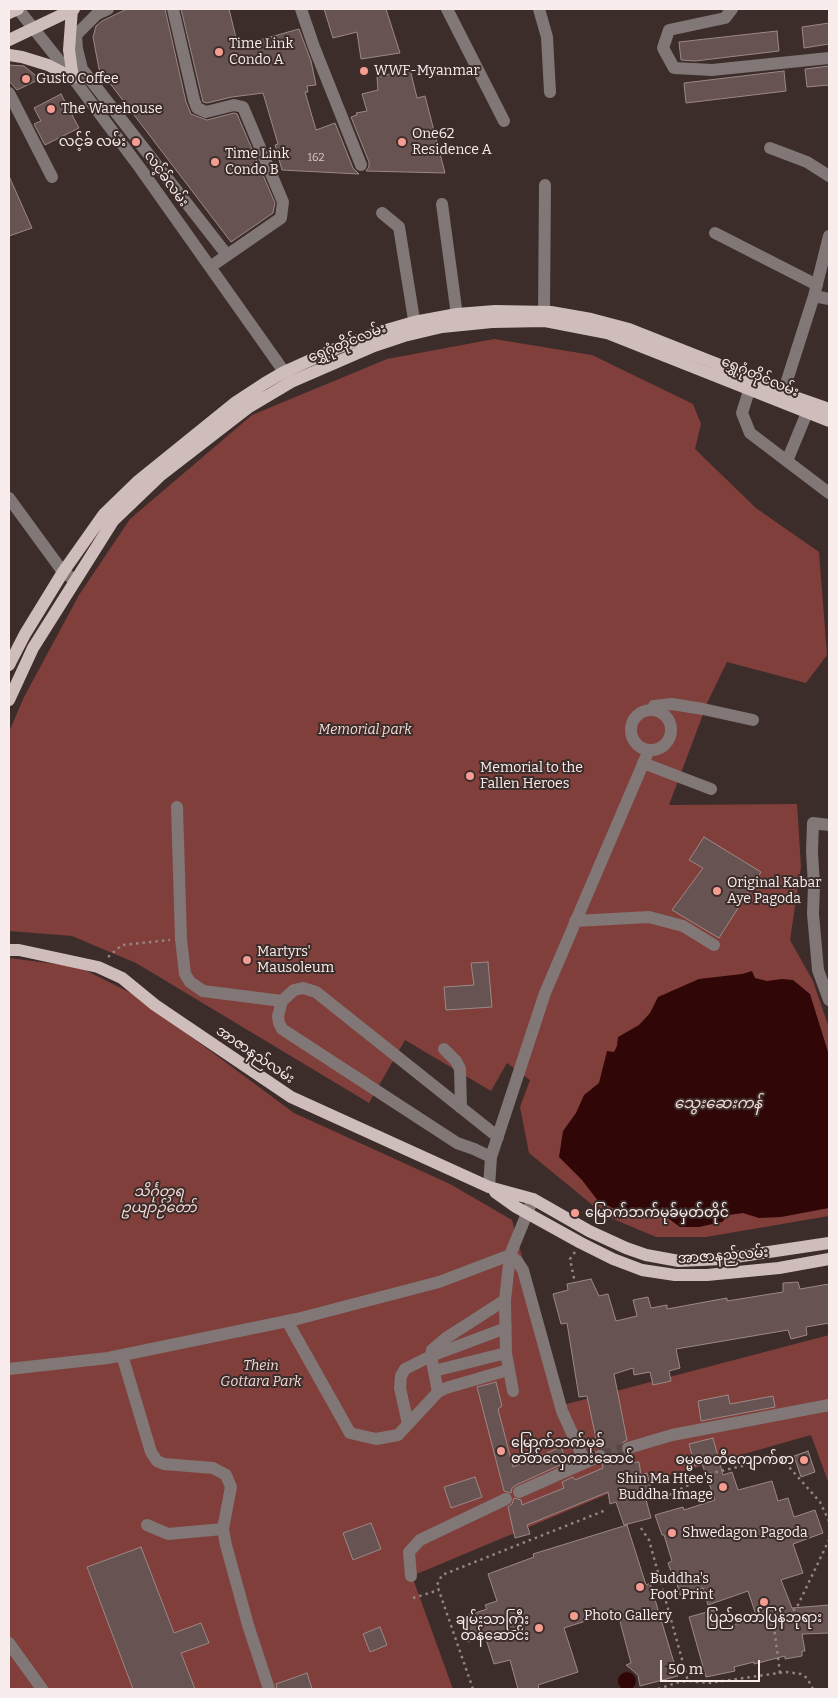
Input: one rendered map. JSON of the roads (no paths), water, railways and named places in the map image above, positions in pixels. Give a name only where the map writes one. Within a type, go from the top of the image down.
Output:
[{"type":"main road","points":[[9,13],[18,9]]},
{"type":"main road","points":[[9,40],[73,9]]},
{"type":"main road","points":[[73,9],[69,50],[73,78]]},
{"type":"main road","points":[[9,55],[48,65],[73,78]]},
{"type":"main road","name":"ရွှေဂုံတိုင်လမ်း","points":[[9,665],[25,634],[63,572],[104,514],[137,482],[236,402],[288,377],[335,349],[376,333],[458,320],[545,316],[591,319],[629,329],[715,363],[751,385],[809,408],[829,421]]},
{"type":"main road","name":"ရွှေဂုံတိုင်လမ်း","points":[[9,700],[32,648],[113,521],[161,475],[288,377]]},
{"type":"main road","name":"ရွှေဂုံတိုင်လမ်း","points":[[809,408],[829,409]]},
{"type":"main road","name":"အာဇာနည်လမ်း","points":[[9,950],[19,950],[98,967],[122,978],[155,1006],[291,1097],[489,1187],[533,1199],[606,1240],[646,1255],[678,1261],[722,1259],[829,1243]]},
{"type":"main road","name":"အာဇာနည်လမ်း","points":[[489,1187],[527,1213],[613,1259],[642,1270],[676,1276],[699,1275],[778,1268],[829,1259]]},
{"type":"main road","points":[[774,1252],[778,1268]]},
{"type":"main road","points":[[642,1270],[646,1255]]},
{"type":"street","name":"လင့်ခ်လမ်း","points":[[18,9],[73,78],[288,377]]},
{"type":"street","points":[[108,9],[97,14],[76,35],[82,69],[227,255]]},
{"type":"street","points":[[173,9],[194,100],[198,108],[206,112],[234,105],[243,107],[282,202],[281,218],[210,267]]},
{"type":"street","points":[[301,9],[314,47],[361,165]]},
{"type":"street","points":[[447,9],[504,121]]},
{"type":"street","points":[[539,9],[547,37],[550,92]]},
{"type":"street","points":[[732,9],[725,18],[670,30],[663,48],[674,68],[712,70],[829,58]]},
{"type":"street","points":[[9,93],[52,177]]},
{"type":"street","points":[[770,148],[807,162],[829,176]]},
{"type":"street","points":[[545,185],[545,316]]},
{"type":"street","points":[[442,204],[458,320]]},
{"type":"street","points":[[382,213],[399,227],[416,327]]},
{"type":"street","points":[[714,233],[829,299]]},
{"type":"street","points":[[781,397],[816,290],[829,236]]},
{"type":"street","points":[[751,385],[742,413],[750,432],[829,493]]},
{"type":"street","points":[[787,461],[809,408]]},
{"type":"street","points":[[9,498],[63,572],[74,580]]},
{"type":"street","points":[[653,710],[654,706],[672,704],[753,720]]},
{"type":"street","points":[[646,710],[653,710],[664,714],[671,731],[669,738],[661,747],[649,750],[643,748],[634,740],[631,728],[636,716],[646,710]]},
{"type":"street","points":[[489,1187],[491,1157],[545,993],[649,750]]},
{"type":"street","points":[[643,763],[711,789]]},
{"type":"street","points":[[178,807],[181,939],[185,974],[190,982],[204,991],[282,1001]]},
{"type":"street","points":[[829,825],[813,823],[812,852],[813,914],[818,970],[829,1000]]},
{"type":"street","points":[[575,921],[649,917],[683,926],[714,945]]},
{"type":"street","points":[[491,1157],[457,1143],[282,1029],[278,1016],[282,1001],[294,990],[303,988],[316,992],[498,1137]]},
{"type":"street","points":[[444,1049],[456,1061],[460,1069],[461,1108]]},
{"type":"street","points":[[513,1391],[506,1352],[505,1300],[510,1254],[533,1199]]},
{"type":"street","points":[[9,1369],[32,1368],[122,1355],[287,1321],[439,1282],[510,1254]]},
{"type":"street","points":[[510,1254],[523,1270],[562,1411],[584,1462]]},
{"type":"street","points":[[438,1392],[431,1356],[432,1350],[436,1345],[505,1300]]},
{"type":"street","points":[[287,1321],[350,1433],[376,1439],[398,1435],[438,1392],[508,1370]]},
{"type":"street","points":[[408,1424],[400,1388],[401,1376],[405,1369],[431,1356],[506,1328]]},
{"type":"street","points":[[434,1371],[506,1352]]},
{"type":"street","points":[[122,1355],[150,1452],[157,1461],[213,1468],[226,1475],[231,1487],[223,1529],[226,1545],[248,1625],[269,1689]]},
{"type":"street","points":[[628,1448],[672,1435],[829,1405]]},
{"type":"street","points":[[519,1492],[600,1456]]},
{"type":"street","points":[[412,1576],[409,1552],[420,1540],[506,1499]]},
{"type":"street","points":[[147,1525],[168,1534],[223,1529]]},
{"type":"street","points":[[9,1643],[42,1689]]},
{"type":"water","name":"သွေးဆေးကန်","points":[[752,971],[755,978],[767,981],[793,980],[810,994],[829,1055],[829,1208],[781,1217],[759,1218],[743,1213],[729,1215],[722,1222],[699,1227],[680,1227],[665,1216],[655,1212],[637,1216],[598,1201],[582,1180],[559,1157],[563,1131],[576,1113],[584,1095],[599,1083],[607,1051],[614,1052],[618,1037],[639,1025],[650,1013],[658,997],[699,979]]},
{"type":"water","points":[[627,1672],[633,1675],[636,1681],[633,1687],[627,1690],[621,1687],[618,1681],[621,1675]]},
{"type":"tunnel","points":[[600,1456],[628,1448]]},
{"type":"place","name":"Time Link Condo A","points":[[219,52]]},
{"type":"place","name":"WWF-Myanmar","points":[[364,71]]},
{"type":"place","name":"Gusto Coffee","points":[[26,79]]},
{"type":"place","name":"The Warehouse","points":[[51,109]]},
{"type":"place","name":"လင့်ခ် လမ်း","points":[[136,142]]},
{"type":"place","name":"One62 Residence A","points":[[402,142]]},
{"type":"place","name":"Time Link Condo B","points":[[215,162]]},
{"type":"place","name":"Memorial to the Fallen Heroes","points":[[470,776]]},
{"type":"place","name":"Original Kabar Aye Pagoda","points":[[717,891]]},
{"type":"place","name":"Martyrs' Mausoleum","points":[[247,960]]},
{"type":"place","name":"မြောက်ဘက်မုခ်မှတ်တိုင်","points":[[575,1213]]},
{"type":"place","name":"မြောက်ဘက်မုခ် ဓာတ်လှေကားဆောင်","points":[[501,1451]]},
{"type":"place","name":"ဓမ္မစေတီကျောက်စာ","points":[[804,1460]]},
{"type":"place","name":"Shin Ma Htee's Buddha Image","points":[[723,1487]]},
{"type":"place","name":"Shwedagon Pagoda","points":[[672,1533]]},
{"type":"place","name":"Buddha's Foot Print","points":[[640,1587]]},
{"type":"place","name":"ပြည်တော်ပြန်ဘုရား","points":[[764,1602]]},
{"type":"place","name":"Photo Gallery","points":[[574,1616]]},
{"type":"place","name":"ချမ်းသာကြီး တန်ဆောင်း","points":[[539,1628]]},
{"type":"park label","name":"Memorial park","points":[[365,730]]},
{"type":"park label","name":"သိင်္ဂုတ္တရ ဥယျာဉ်တော်","points":[[159,1200]]},
{"type":"park label","name":"Thein Gottara Park","points":[[261,1374]]}]
